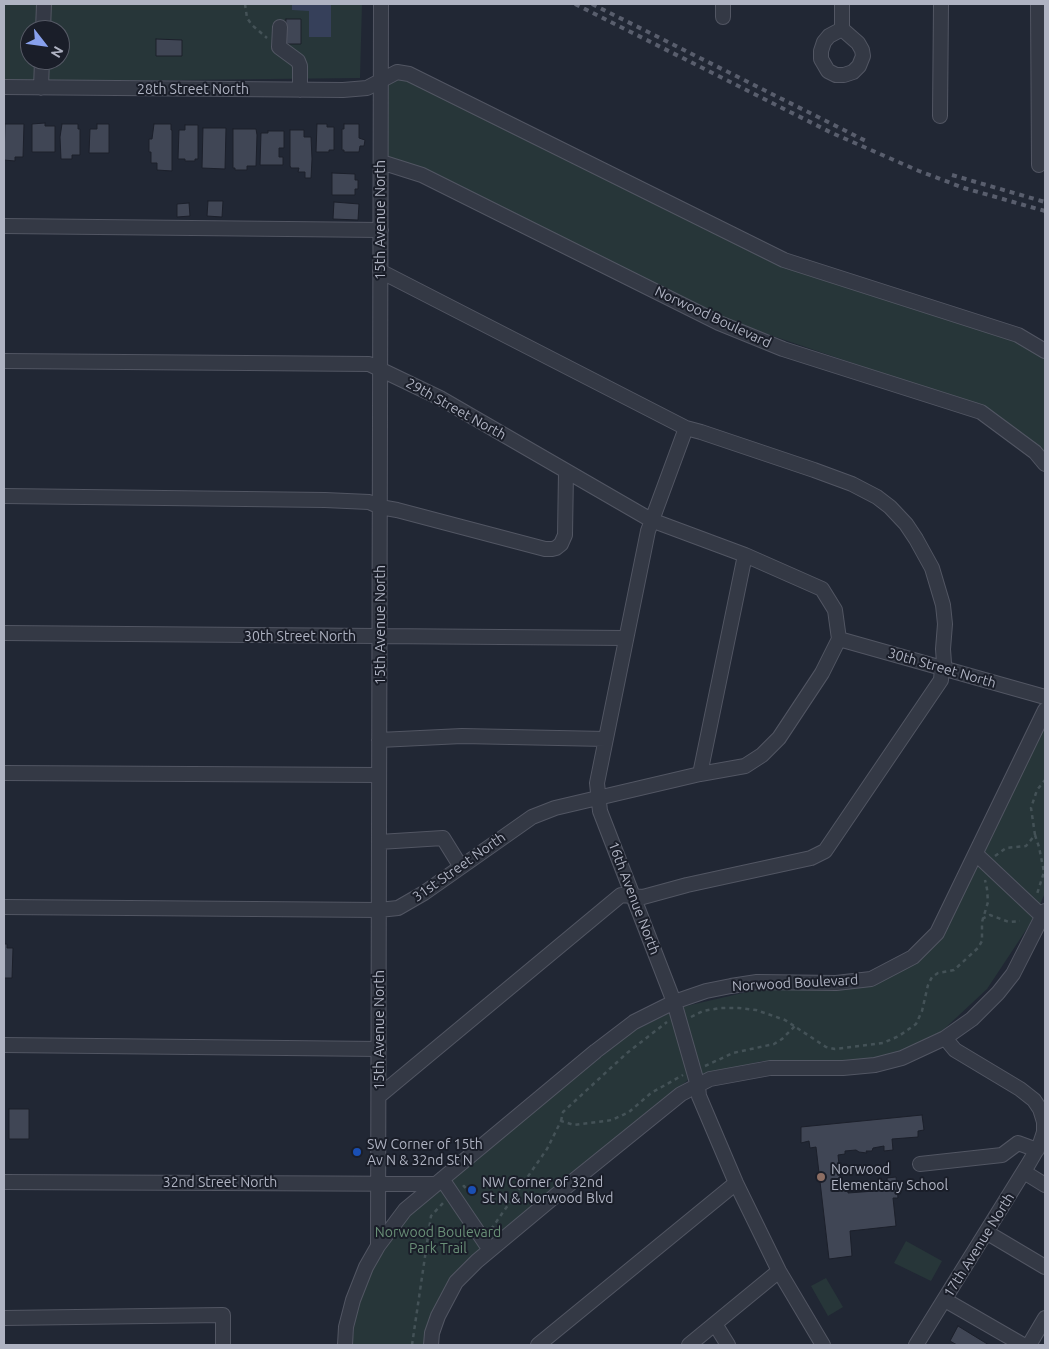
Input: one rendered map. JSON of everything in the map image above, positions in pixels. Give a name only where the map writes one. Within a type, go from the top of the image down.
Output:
[{"type":"street","points":[[43,20],[44,4]]},
{"type":"street","name":"15th Avenue North","points":[[378,1246],[381,4]]},
{"type":"street","points":[[842,4],[842,29]]},
{"type":"street","points":[[940,116],[941,4]]},
{"type":"street","points":[[1038,4],[1041,83],[1038,165]]},
{"type":"street","points":[[280,27],[279,47],[298,61],[300,66],[300,90]]},
{"type":"street","points":[[41,88],[42,70]]},
{"type":"street","points":[[381,81],[397,72],[409,74],[784,260],[1018,335],[1045,352]]},
{"type":"street","name":"28th Street North","points":[[4,87],[300,90],[367,88],[381,81]]},
{"type":"street","name":"Norwood Boulevard","points":[[381,162],[422,175],[719,323],[783,349],[982,412],[1036,452],[1045,464]]},
{"type":"street","points":[[4,226],[380,230]]},
{"type":"street","points":[[379,1096],[621,895],[643,897],[811,858],[825,851],[941,680],[944,663],[945,624],[943,604],[932,568],[906,524],[890,507],[877,498],[852,484],[686,428],[380,271]]},
{"type":"street","name":"29th Street North","points":[[4,361],[369,364],[440,398],[652,520],[745,555],[822,589],[835,610],[839,639]]},
{"type":"street","name":"16th Avenue North","points":[[686,428],[648,531],[597,783],[598,798],[600,811],[674,1002],[685,1017],[698,1066],[700,1096],[736,1183],[779,1271],[823,1345]]},
{"type":"street","points":[[4,496],[369,502],[380,507],[545,549],[552,549],[561,544],[565,535],[566,472]]},
{"type":"street","points":[[700,774],[745,555]]},
{"type":"street","name":"30th Street North","points":[[4,634],[626,638]]},
{"type":"street","name":"30th Street North","points":[[839,639],[1045,697]]},
{"type":"street","name":"31st Street North","points":[[4,908],[379,910],[398,908],[461,868],[532,817],[555,808],[700,774],[745,766],[762,755],[778,738],[822,673],[839,639]]},
{"type":"street","name":"Norwood Boulevard","points":[[345,1345],[346,1327],[353,1300],[366,1267],[378,1246],[405,1210],[596,1051],[634,1022],[674,1002],[714,990],[757,982],[836,983],[871,978],[913,957],[937,933],[1045,710]]},
{"type":"street","points":[[379,740],[462,736],[606,739]]},
{"type":"street","points":[[4,773],[379,775]]},
{"type":"street","points":[[379,842],[443,838],[461,868]]},
{"type":"street","points":[[431,1345],[432,1334],[438,1316],[456,1282],[490,1250],[681,1094],[710,1079],[770,1068],[843,1068],[902,1058],[945,1038],[972,1019],[998,994],[1013,974],[1044,915],[976,854]]},
{"type":"street","points":[[920,1164],[1002,1155],[1018,1143],[1039,1147],[1044,1132],[1045,1121],[1034,1100],[1020,1089],[955,1050],[945,1038]]},
{"type":"street","points":[[4,1045],[379,1049]]},
{"type":"street","name":"17th Avenue North","points":[[916,1345],[1039,1147]]},
{"type":"street","points":[[1024,1172],[1045,1184]]},
{"type":"street","name":"32nd Street North","points":[[4,1182],[439,1182]]},
{"type":"street","points":[[439,1182],[453,1196],[490,1250]]},
{"type":"street","points":[[538,1345],[736,1183]]},
{"type":"street","points":[[986,1232],[1045,1267]]},
{"type":"street","points":[[690,1345],[779,1271]]},
{"type":"street","points":[[944,1300],[1023,1345]]},
{"type":"street","points":[[4,1318],[223,1315],[223,1345]]},
{"type":"street","points":[[1029,1345],[1045,1318]]},
{"type":"street","points":[[715,1324],[728,1345]]},
{"type":"path","points":[[245,4],[247,18],[252,25],[279,47]]},
{"type":"path","points":[[1034,900],[1044,872],[1040,847],[1035,836],[1031,808],[1037,790],[1045,780]]},
{"type":"path","points":[[993,858],[1006,848],[1026,846],[1035,836]]},
{"type":"path","points":[[487,1221],[492,1228],[547,1149],[561,1121],[563,1112],[627,1053],[671,1019],[720,1008],[739,1008],[765,1013],[785,1020],[818,1042],[835,1049],[883,1044],[899,1036],[916,1024],[932,977],[938,973],[954,970],[978,948],[982,941],[982,919],[988,902],[983,875]]},
{"type":"path","points":[[982,919],[990,915],[1009,922],[1020,921],[1027,924]]},
{"type":"path","points":[[685,1017],[693,1023]]},
{"type":"path","points":[[561,1121],[574,1125],[612,1120],[629,1112],[651,1092],[698,1066],[703,1067],[732,1053],[774,1044],[787,1036],[795,1026]]},
{"type":"path","points":[[412,1345],[430,1216],[464,1186],[474,1200]]},
{"type":"green space","points":[[4,4],[362,4],[360,78],[4,82]]},
{"type":"green space","points":[[397,72],[784,260],[1045,351],[1045,456],[976,405],[717,317],[418,167],[387,157],[388,85]]},
{"type":"green space","name":"Norwood Boulevard Park Trail","points":[[1045,722],[1045,893],[1034,918],[987,989],[942,1031],[900,1053],[869,1059],[762,1061],[688,1080],[448,1282],[427,1333],[430,1345],[352,1345],[356,1311],[368,1275],[409,1214],[633,1031],[682,1007],[764,988],[845,989],[920,958],[944,935]]},
{"type":"green space","points":[[906,1241],[942,1261],[931,1281],[894,1263]]},
{"type":"green space","points":[[826,1278],[843,1307],[828,1316],[811,1286]]},
{"type":"water","points":[[292,4],[331,4],[331,37],[309,37],[309,11],[292,10]]},
{"type":"building","points":[[286,19],[301,19],[301,44],[285,44]]},
{"type":"building","points":[[156,39],[182,40],[182,56],[156,56]]},
{"type":"building","points":[[45,123],[45,126],[55,126],[55,152],[32,152],[32,124]]},
{"type":"building","points":[[5,124],[24,124],[23,157],[15,157],[15,161],[4,160]]},
{"type":"building","points":[[62,124],[78,124],[78,129],[80,129],[80,155],[72,155],[72,159],[61,159],[60,137]]},
{"type":"building","points":[[97,124],[109,124],[109,153],[89,153],[90,129],[97,129]]},
{"type":"building","points":[[154,124],[171,124],[172,171],[157,170],[157,163],[151,163],[149,139],[152,139]]},
{"type":"building","points":[[317,124],[327,124],[327,127],[334,127],[334,150],[316,152]]},
{"type":"building","points":[[344,124],[359,124],[359,138],[365,140],[364,146],[360,146],[359,152],[344,152],[342,150],[342,129],[344,129]]},
{"type":"building","points":[[185,125],[198,125],[198,159],[195,159],[195,161],[178,159],[179,130],[185,130]]},
{"type":"building","points":[[203,128],[226,128],[225,169],[202,168]]},
{"type":"building","points":[[233,129],[256,129],[256,166],[247,166],[247,170],[235,170],[233,168]]},
{"type":"building","points":[[290,130],[304,130],[304,137],[311,137],[311,178],[305,178],[305,172],[298,172],[299,168],[291,168],[290,166]]},
{"type":"building","points":[[268,131],[284,131],[284,148],[279,148],[279,157],[283,157],[283,165],[260,165],[261,133],[268,133]]},
{"type":"building","points":[[332,173],[355,174],[355,180],[358,180],[358,189],[355,189],[355,195],[332,195]]},
{"type":"building","points":[[208,201],[223,201],[222,217],[207,216]]},
{"type":"building","points":[[334,202],[359,204],[358,220],[333,219]]},
{"type":"building","points":[[189,203],[190,216],[177,217],[177,204]]},
{"type":"building","points":[[4,944],[7,944],[7,948],[13,948],[12,978],[4,978]]},
{"type":"building","points":[[9,1109],[29,1109],[29,1139],[9,1139]]},
{"type":"building","points":[[922,1115],[924,1130],[918,1131],[918,1137],[892,1139],[893,1150],[884,1151],[884,1146],[873,1148],[872,1151],[866,1151],[867,1153],[856,1150],[845,1151],[845,1154],[838,1155],[839,1165],[847,1164],[847,1172],[840,1172],[840,1183],[847,1182],[848,1193],[888,1190],[887,1178],[896,1177],[898,1198],[893,1198],[896,1226],[850,1231],[852,1256],[829,1259],[816,1147],[810,1148],[809,1141],[801,1143],[801,1127]]},
{"type":"building","points":[[958,1326],[989,1345],[957,1345],[950,1341]]},
{"type":"railway","points":[[575,4],[832,133],[919,171],[964,188],[1045,211]]},
{"type":"railway","points":[[592,4],[868,142]]},
{"type":"railway","points":[[952,175],[1045,202]]},
{"type":"place","name":"SW Corner of 15th Av N & 32nd St N","points":[[357,1152]]},
{"type":"place","name":"Norwood Elementary School","points":[[821,1177]]},
{"type":"place","name":"NW Corner of 32nd St N & Norwood Blvd","points":[[472,1190]]}]
